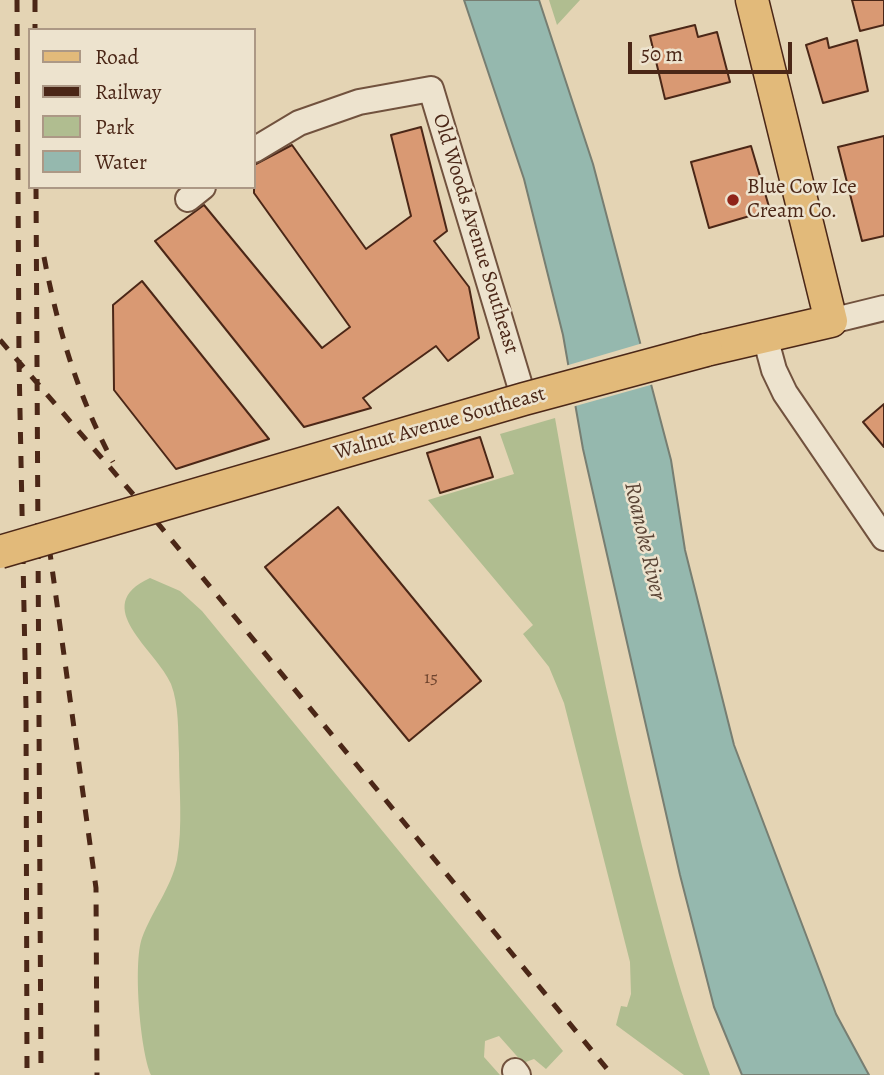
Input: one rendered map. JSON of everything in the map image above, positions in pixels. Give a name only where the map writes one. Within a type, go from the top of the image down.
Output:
[{"type":"main road","points":[[752,0],[831,321]]},
{"type":"main road","name":"Walnut Avenue Southeast","points":[[0,552],[524,399],[706,350],[831,321]]},
{"type":"street","name":"Old Woods Avenue Southeast","points":[[256,149],[299,123],[359,102],[431,89],[524,399]]},
{"type":"street","name":"Walnut Avenue Southeast","points":[[831,321],[884,308]]},
{"type":"street","points":[[765,337],[774,370],[785,393],[884,538]]},
{"type":"green space","points":[[549,0],[580,0],[557,25]]},
{"type":"green space","points":[[555,418],[595,632],[629,793],[673,962],[710,1075],[684,1075],[616,1025],[621,1006],[627,1007],[631,994],[630,962],[564,703],[549,667],[523,634],[533,625],[428,500],[514,474],[500,434]]},
{"type":"green space","points":[[150,578],[180,591],[202,611],[563,1051],[546,1069],[534,1059],[523,1063],[499,1036],[485,1041],[484,1057],[500,1075],[151,1075],[139,1006],[139,950],[146,928],[166,890],[177,860],[180,807],[178,718],[174,692],[164,671],[132,629],[126,615],[125,602],[133,589]]},
{"type":"water","name":"Roanoke River","points":[[464,0],[539,0],[593,164],[671,460],[685,550],[734,745],[836,1014],[869,1075],[742,1075],[714,1007],[680,875],[583,449],[563,335],[524,179]]},
{"type":"pier","points":[[643,343],[654,384],[572,407],[565,366]]},
{"type":"building","points":[[852,0],[884,0],[884,25],[860,31]]},
{"type":"building","points":[[695,25],[698,37],[717,32],[730,82],[665,99],[650,36]]},
{"type":"building","points":[[827,38],[829,48],[857,40],[868,91],[823,103],[806,45]]},
{"type":"building","points":[[421,127],[447,231],[434,241],[469,287],[479,338],[448,361],[436,346],[363,398],[371,408],[304,427],[155,241],[204,205],[322,348],[350,327],[254,193],[256,164],[292,145],[366,249],[411,216],[391,135]]},
{"type":"building","points":[[884,136],[884,236],[862,241],[838,147]]},
{"type":"building","points":[[751,146],[770,210],[709,228],[691,162]]},
{"type":"building","points":[[142,281],[269,439],[176,469],[114,390],[113,305]]},
{"type":"building","points":[[884,404],[884,447],[863,422]]},
{"type":"building","points":[[480,437],[493,477],[440,493],[427,453]]},
{"type":"building","points":[[338,507],[481,681],[409,741],[265,567]]},
{"type":"railway","points":[[17,0],[19,362],[26,707],[27,1075]]},
{"type":"railway","points":[[35,0],[35,28]]},
{"type":"railway","points":[[36,189],[41,1075]]},
{"type":"railway","points":[[44,257],[56,311],[79,387],[113,462]]},
{"type":"railway","points":[[0,340],[151,515],[612,1075]]},
{"type":"railway","points":[[46,524],[96,888],[97,1075]]},
{"type":"place","name":"Blue Cow Ice Cream Co.","points":[[733,200]]}]
